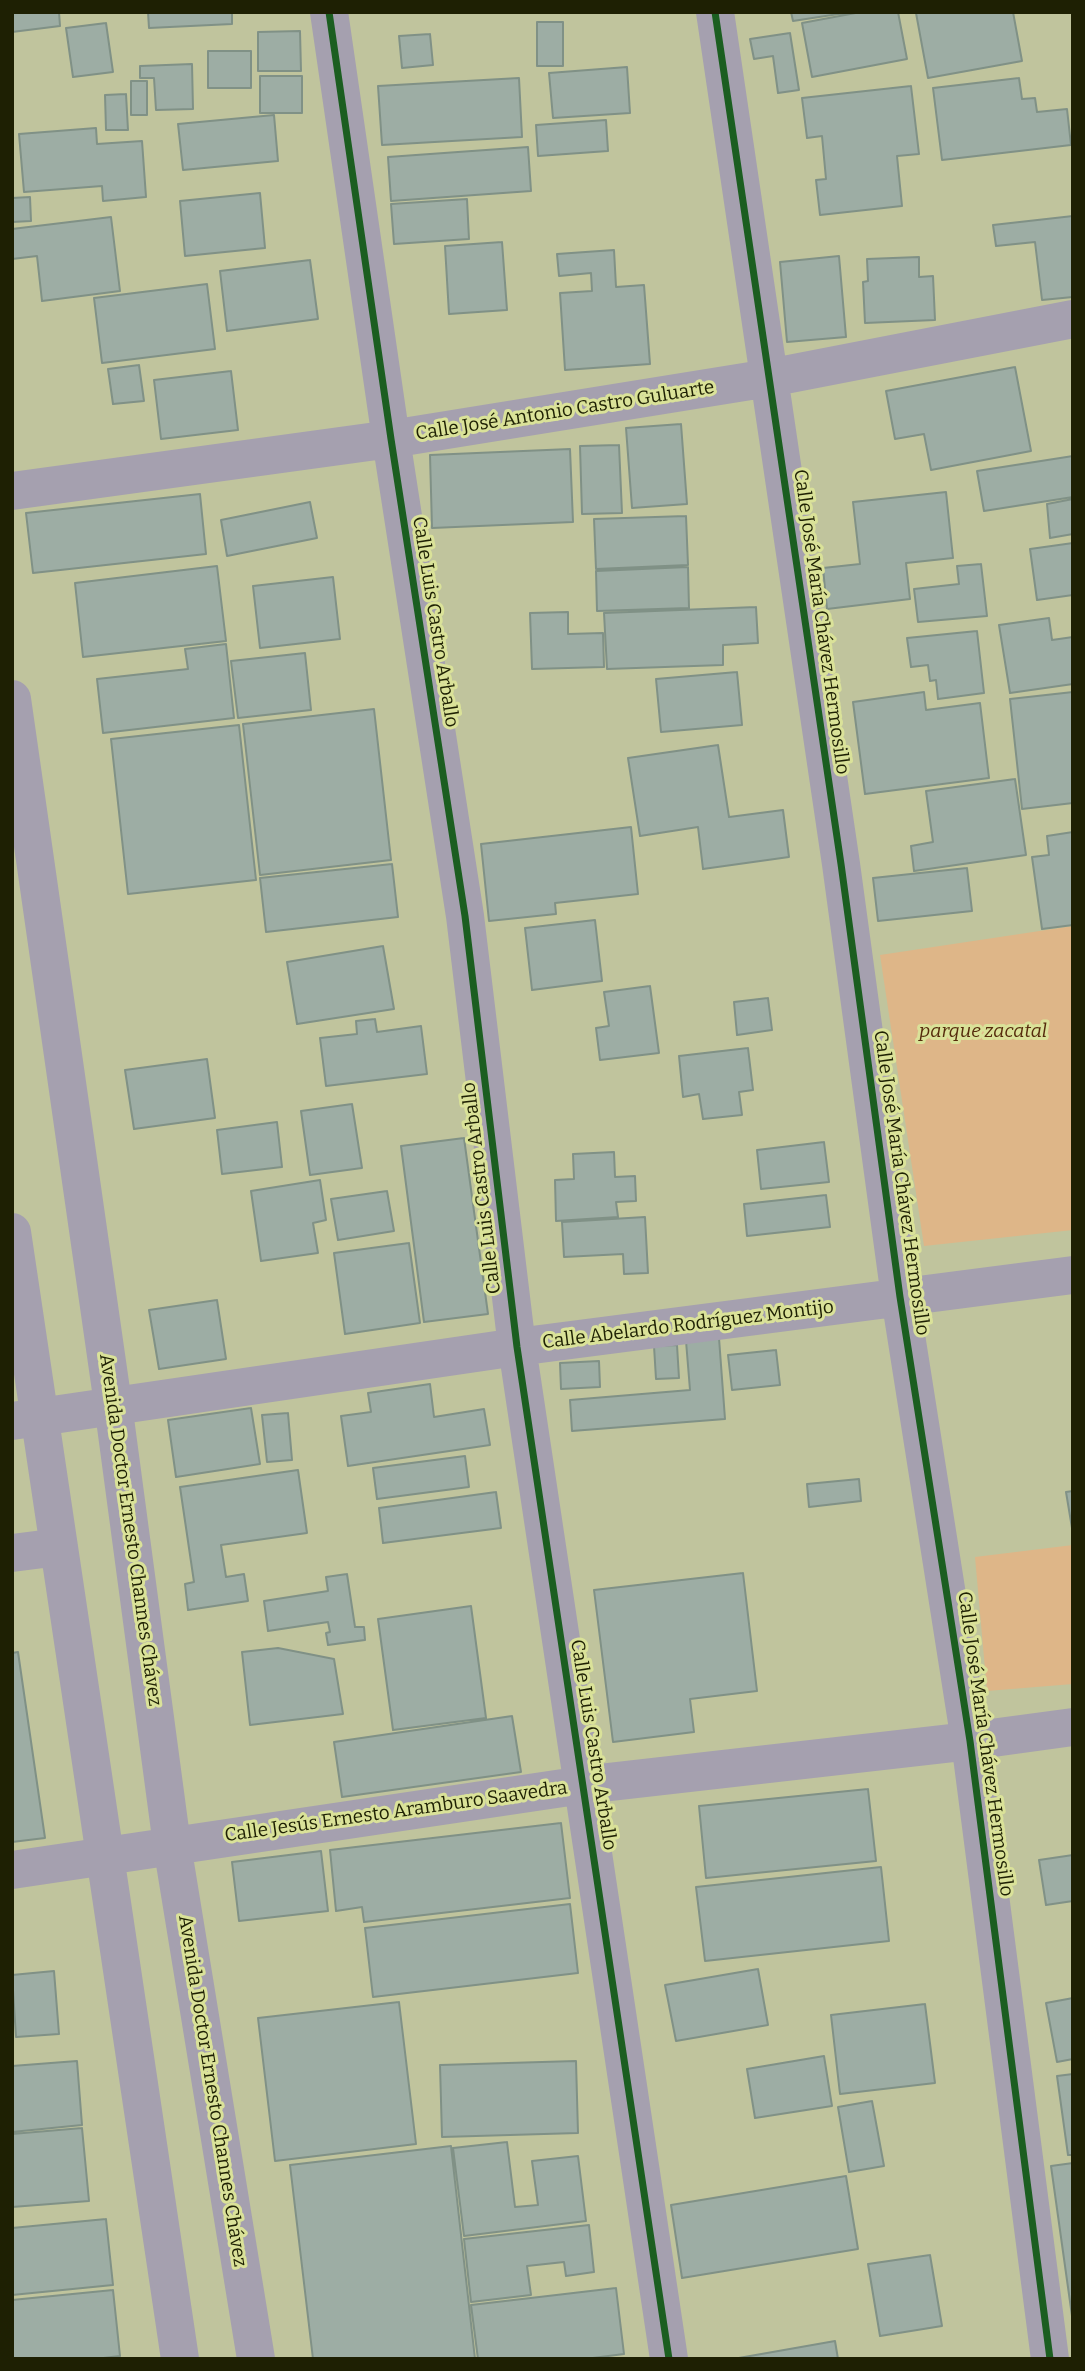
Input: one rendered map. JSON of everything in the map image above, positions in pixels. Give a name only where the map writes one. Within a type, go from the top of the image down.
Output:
[{"type":"street","name":"Calle Luis Castro Arballo","points":[[329,12],[391,439],[465,916],[517,1347],[669,2359]]},
{"type":"street","name":"Calle José María Chávez Hermosillo","points":[[715,12],[841,864],[900,1297],[971,1741],[1050,2359]]},
{"type":"street","name":"Calle José Antonio Castro Guluarte","points":[[12,491],[391,439],[769,378],[1073,319]]},
{"type":"street","name":"Avenida Doctor Ernesto Channes Chávez","points":[[12,699],[113,1404],[172,1844],[256,2359]]},
{"type":"street","points":[[12,1233],[26,1419],[59,1547],[180,2359]]},
{"type":"street","name":"Calle Abelardo Rodríguez Montijo","points":[[26,1419],[113,1404],[517,1347],[1073,1275]]},
{"type":"street","points":[[12,1553],[59,1547]]},
{"type":"street","name":"Calle Jesús Ernesto Aramburo Saavedra","points":[[12,1870],[172,1844],[583,1785],[1073,1727]]},
{"type":"green space","name":"parque zacatal","points":[[1073,926],[1073,1230],[924,1246],[880,955]]},
{"type":"green space","points":[[1073,1545],[1073,1684],[987,1691],[975,1557]]},
{"type":"building","points":[[12,12],[59,12],[60,26],[12,32]]},
{"type":"building","points":[[148,12],[232,12],[232,24],[149,28]]},
{"type":"building","points":[[791,12],[845,12],[845,13],[793,21]]},
{"type":"building","points":[[861,12],[898,12],[907,59],[812,77],[802,23]]},
{"type":"building","points":[[1013,12],[1022,61],[928,78],[916,13]]},
{"type":"building","points":[[537,22],[563,22],[563,66],[537,66]]},
{"type":"building","points":[[106,23],[113,72],[73,77],[66,28]]},
{"type":"building","points":[[300,31],[301,71],[258,71],[258,32]]},
{"type":"building","points":[[790,33],[799,90],[778,93],[773,56],[754,59],[750,39]]},
{"type":"building","points":[[430,34],[433,65],[402,68],[399,36]]},
{"type":"building","points":[[208,51],[251,51],[251,88],[208,88]]},
{"type":"building","points":[[192,64],[193,109],[156,110],[154,78],[140,78],[140,66]]},
{"type":"building","points":[[627,67],[630,113],[553,118],[549,73]]},
{"type":"building","points":[[260,76],[302,76],[302,113],[260,113]]},
{"type":"building","points":[[519,78],[522,137],[382,145],[378,86]]},
{"type":"building","points":[[1019,78],[1022,99],[1035,98],[1037,112],[1067,109],[1071,145],[942,160],[933,88]]},
{"type":"building","points":[[131,81],[147,81],[147,115],[131,115]]},
{"type":"building","points":[[911,86],[919,154],[897,156],[902,206],[820,215],[816,180],[826,179],[822,136],[807,138],[802,98]]},
{"type":"building","points":[[126,94],[128,130],[106,130],[105,95]]},
{"type":"building","points":[[274,115],[278,161],[183,170],[178,124]]},
{"type":"building","points":[[606,120],[608,151],[538,156],[536,125]]},
{"type":"building","points":[[96,128],[97,144],[142,141],[146,197],[103,201],[102,186],[24,192],[19,134]]},
{"type":"building","points":[[528,147],[531,191],[391,201],[388,157]]},
{"type":"building","points":[[260,193],[265,248],[185,256],[180,201]]},
{"type":"building","points":[[30,197],[31,221],[12,222],[12,198]]},
{"type":"building","points":[[467,199],[469,239],[394,244],[391,204]]},
{"type":"building","points":[[1073,216],[1073,297],[1042,300],[1035,242],[996,246],[993,225]]},
{"type":"building","points":[[111,217],[120,291],[42,301],[37,256],[12,259],[12,229]]},
{"type":"building","points":[[502,242],[507,310],[449,314],[445,246]]},
{"type":"building","points":[[614,250],[616,287],[644,285],[650,364],[565,370],[560,293],[592,291],[591,273],[559,276],[557,254]]},
{"type":"building","points":[[839,256],[846,337],[787,342],[780,262]]},
{"type":"building","points":[[919,257],[919,277],[933,276],[935,320],[865,323],[863,282],[868,281],[867,259]]},
{"type":"building","points":[[310,260],[318,319],[227,331],[220,271]]},
{"type":"building","points":[[207,284],[215,349],[102,363],[94,298]]},
{"type":"building","points":[[139,365],[144,401],[113,404],[108,369]]},
{"type":"building","points":[[1015,367],[1031,451],[931,470],[924,434],[895,439],[886,391]]},
{"type":"building","points":[[231,371],[238,430],[161,439],[154,380]]},
{"type":"building","points":[[681,424],[687,504],[632,508],[626,428]]},
{"type":"building","points":[[619,445],[622,513],[582,514],[580,446]]},
{"type":"building","points":[[570,449],[573,522],[432,528],[430,455]]},
{"type":"building","points":[[1073,456],[1073,497],[984,511],[977,471]]},
{"type":"building","points":[[946,492],[953,558],[906,563],[910,599],[827,609],[823,568],[860,564],[853,502]]},
{"type":"building","points":[[200,494],[206,554],[33,573],[26,513]]},
{"type":"building","points":[[1073,499],[1073,534],[1050,538],[1047,504]]},
{"type":"building","points":[[310,502],[317,538],[227,556],[221,520]]},
{"type":"building","points":[[686,516],[688,565],[596,569],[594,519]]},
{"type":"building","points":[[1073,543],[1073,595],[1037,600],[1030,549]]},
{"type":"building","points":[[981,564],[987,616],[918,622],[914,589],[959,584],[957,566]]},
{"type":"building","points":[[217,566],[226,641],[83,657],[75,583]]},
{"type":"building","points":[[688,567],[689,608],[597,611],[596,571]]},
{"type":"building","points":[[333,577],[340,639],[260,648],[253,586]]},
{"type":"building","points":[[756,607],[758,643],[723,645],[723,665],[607,669],[604,613]]},
{"type":"building","points":[[568,612],[568,634],[603,633],[604,667],[532,669],[530,613]]},
{"type":"building","points":[[1049,618],[1052,640],[1073,637],[1073,684],[1010,693],[999,625]]},
{"type":"building","points":[[977,631],[984,693],[938,699],[936,680],[930,681],[928,665],[911,667],[907,638]]},
{"type":"building","points":[[226,644],[234,718],[103,733],[97,679],[188,669],[185,649]]},
{"type":"building","points":[[305,653],[311,710],[238,718],[231,661]]},
{"type":"building","points":[[737,672],[742,725],[661,732],[656,679]]},
{"type":"building","points":[[924,692],[926,710],[980,703],[989,778],[865,794],[853,702]]},
{"type":"building","points":[[1073,692],[1073,803],[1022,809],[1010,699]]},
{"type":"building","points":[[374,709],[391,860],[260,875],[243,724]]},
{"type":"building","points":[[239,725],[256,880],[128,894],[111,739]]},
{"type":"building","points":[[718,745],[729,817],[783,810],[789,857],[703,869],[698,827],[640,836],[628,758]]},
{"type":"building","points":[[1015,779],[1026,855],[914,871],[911,846],[933,842],[926,791]]},
{"type":"building","points":[[631,827],[638,894],[555,903],[556,914],[489,921],[481,844]]},
{"type":"building","points":[[1073,832],[1073,925],[1042,929],[1032,857],[1049,855],[1047,836]]},
{"type":"building","points":[[392,864],[398,917],[266,932],[260,878]]},
{"type":"building","points":[[967,868],[972,911],[878,921],[873,878]]},
{"type":"building","points":[[595,920],[602,981],[532,990],[525,928]]},
{"type":"building","points":[[383,946],[394,1009],[297,1024],[287,962]]},
{"type":"building","points":[[650,986],[659,1053],[600,1060],[596,1028],[609,1026],[604,992]]},
{"type":"building","points":[[768,998],[772,1030],[737,1035],[734,1002]]},
{"type":"building","points":[[375,1019],[377,1032],[421,1026],[427,1074],[326,1086],[320,1038],[357,1034],[356,1021]]},
{"type":"building","points":[[748,1048],[753,1090],[739,1092],[742,1115],[703,1119],[699,1094],[683,1097],[679,1056]]},
{"type":"building","points":[[207,1059],[215,1118],[134,1129],[125,1070]]},
{"type":"building","points":[[352,1104],[362,1168],[310,1175],[301,1111]]},
{"type":"building","points":[[277,1122],[282,1167],[222,1174],[217,1130]]},
{"type":"building","points":[[464,1138],[488,1314],[424,1322],[401,1146]]},
{"type":"building","points":[[824,1142],[829,1182],[761,1189],[757,1150]]},
{"type":"building","points":[[614,1152],[615,1177],[635,1176],[636,1201],[616,1202],[618,1217],[556,1221],[555,1180],[574,1179],[573,1154]]},
{"type":"building","points":[[320,1180],[326,1220],[313,1223],[318,1253],[261,1261],[251,1191]]},
{"type":"building","points":[[387,1191],[394,1231],[338,1240],[331,1199]]},
{"type":"building","points":[[826,1195],[830,1227],[747,1236],[744,1204]]},
{"type":"building","points":[[645,1217],[648,1273],[624,1274],[623,1254],[564,1257],[562,1222]]},
{"type":"building","points":[[409,1243],[420,1323],[345,1334],[334,1253]]},
{"type":"building","points":[[217,1300],[226,1359],[159,1369],[149,1310]]},
{"type":"building","points":[[719,1338],[725,1419],[572,1431],[570,1400],[690,1390],[686,1341]]},
{"type":"building","points":[[677,1345],[679,1378],[656,1379],[654,1346]]},
{"type":"building","points":[[776,1350],[780,1385],[732,1390],[728,1355]]},
{"type":"building","points":[[599,1361],[600,1387],[561,1389],[560,1363]]},
{"type":"building","points":[[430,1384],[434,1417],[484,1409],[490,1445],[348,1466],[341,1416],[371,1412],[368,1393]]},
{"type":"building","points":[[251,1408],[260,1464],[176,1477],[168,1420]]},
{"type":"building","points":[[288,1413],[292,1460],[267,1462],[262,1415]]},
{"type":"building","points":[[465,1456],[469,1487],[377,1499],[373,1468]]},
{"type":"building","points":[[298,1470],[307,1533],[221,1545],[226,1577],[244,1574],[248,1601],[188,1610],[185,1584],[194,1582],[180,1487]]},
{"type":"building","points":[[859,1479],[861,1501],[809,1507],[807,1484]]},
{"type":"building","points":[[1073,1491],[1073,1534],[1066,1492]]},
{"type":"building","points":[[496,1492],[501,1528],[383,1543],[379,1508]]},
{"type":"building","points":[[743,1573],[757,1691],[690,1699],[694,1732],[613,1742],[594,1590]]},
{"type":"building","points":[[347,1574],[355,1627],[364,1627],[365,1640],[328,1645],[328,1622],[268,1631],[264,1601],[328,1591],[326,1577]]},
{"type":"building","points":[[471,1606],[486,1718],[393,1730],[378,1619]]},
{"type":"building","points":[[278,1648],[334,1659],[343,1714],[250,1725],[242,1652]]},
{"type":"building","points":[[18,1652],[45,1838],[12,1842],[12,1653]]},
{"type":"building","points":[[512,1716],[521,1772],[342,1797],[334,1742]]},
{"type":"building","points":[[868,1789],[876,1861],[706,1878],[699,1806]]},
{"type":"building","points":[[561,1823],[570,1898],[364,1922],[362,1907],[336,1911],[330,1850]]},
{"type":"building","points":[[321,1851],[328,1911],[239,1921],[232,1862]]},
{"type":"building","points":[[1073,1855],[1073,1901],[1046,1905],[1039,1860]]},
{"type":"building","points":[[881,1867],[889,1941],[705,1961],[696,1887]]},
{"type":"building","points":[[570,1904],[578,1973],[373,1997],[365,1928]]},
{"type":"building","points":[[758,1969],[768,2025],[676,2041],[665,1985]]},
{"type":"building","points":[[54,1971],[59,2034],[16,2037],[12,1975]]},
{"type":"building","points":[[1073,1998],[1073,2059],[1057,2062],[1046,2003]]},
{"type":"building","points":[[399,2002],[416,2144],[275,2161],[258,2018]]},
{"type":"building","points":[[925,2004],[935,2083],[840,2094],[831,2015]]},
{"type":"building","points":[[824,2056],[832,2106],[755,2118],[747,2069]]},
{"type":"building","points":[[77,2061],[82,2125],[12,2132],[12,2066]]},
{"type":"building","points":[[576,2061],[578,2133],[442,2137],[440,2065]]},
{"type":"building","points":[[1073,2074],[1073,2155],[1068,2155],[1057,2076]]},
{"type":"building","points":[[872,2101],[884,2166],[849,2172],[838,2107]]},
{"type":"building","points":[[82,2128],[89,2201],[12,2207],[12,2134]]},
{"type":"building","points":[[507,2142],[515,2207],[538,2205],[532,2161],[578,2156],[586,2221],[464,2236],[453,2148]]},
{"type":"building","points":[[451,2146],[475,2359],[313,2359],[290,2165]]},
{"type":"building","points":[[1073,2163],[1073,2323],[1051,2166]]},
{"type":"building","points":[[846,2176],[858,2249],[682,2278],[671,2205]]},
{"type":"building","points":[[106,2219],[113,2285],[12,2295],[12,2228]]},
{"type":"building","points":[[589,2225],[594,2272],[566,2276],[564,2262],[527,2266],[531,2295],[471,2302],[464,2239]]},
{"type":"building","points":[[930,2255],[942,2326],[880,2336],[868,2264]]},
{"type":"building","points":[[616,2288],[624,2354],[585,2359],[478,2359],[471,2305]]},
{"type":"building","points":[[113,2290],[120,2356],[95,2359],[12,2359],[12,2300]]},
{"type":"building","points":[[835,2341],[838,2359],[733,2359]]},
{"type":"cycle path","points":[[329,12],[391,439],[465,916],[517,1347],[669,2359]]},
{"type":"cycle path","points":[[715,12],[841,864],[900,1297],[970,1741],[1050,2359]]}]
